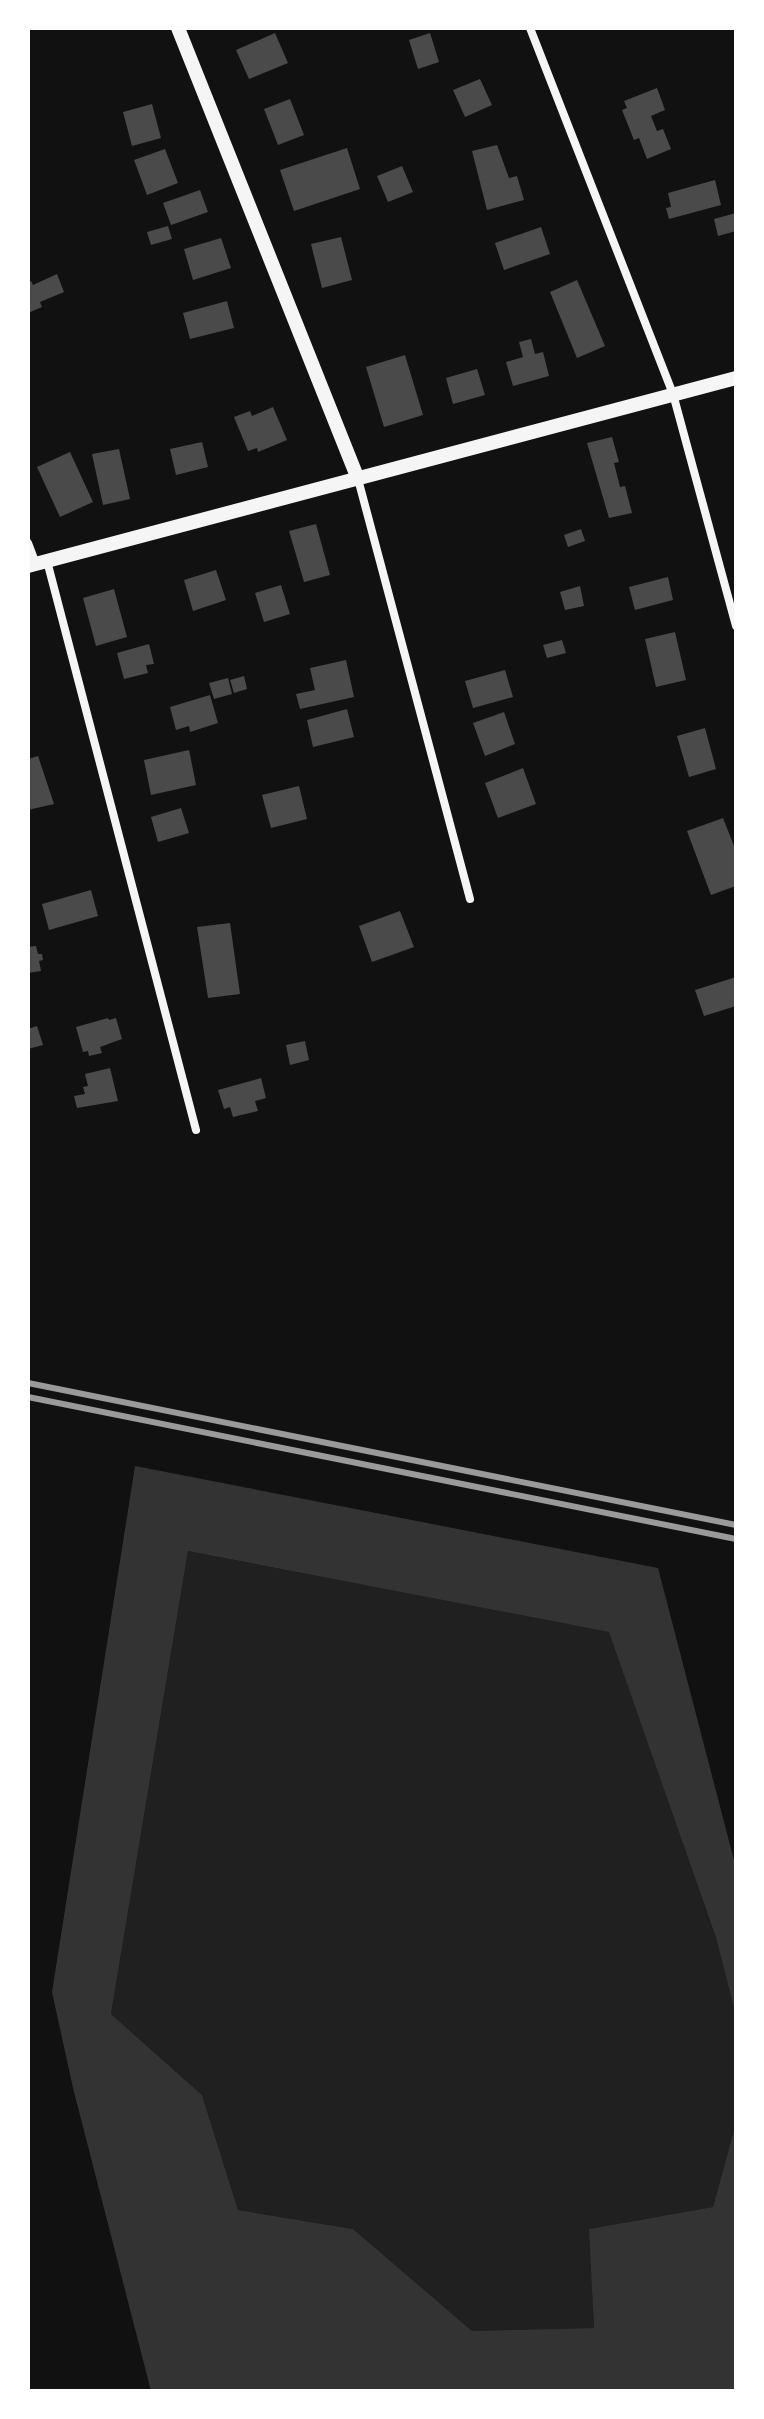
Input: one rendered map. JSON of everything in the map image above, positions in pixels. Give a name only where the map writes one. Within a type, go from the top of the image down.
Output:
[{"type":"street","points":[[178,28],[358,479],[470,899]]},
{"type":"street","points":[[530,28],[673,394],[736,626]]},
{"type":"street","points":[[37,563],[736,378]]},
{"type":"street","points":[[28,543],[37,563],[196,1130]]},
{"type":"shaded area","points":[[135,1466],[658,1568],[736,1868],[736,2016],[716,1938],[609,1632],[188,1551],[111,2014],[202,2095],[238,2210],[353,2229],[472,2331],[594,2328],[589,2229],[713,2207],[736,2123],[736,2391],[151,2391],[73,2088],[52,1992]]},
{"type":"shaded area","points":[[188,1551],[610,1632],[716,1939],[736,2016],[736,2123],[713,2207],[590,2229],[594,2328],[472,2331],[353,2229],[238,2210],[202,2095],[111,2014]]},
{"type":"building","points":[[275,33],[288,63],[249,79],[236,50]]},
{"type":"building","points":[[430,33],[439,62],[418,69],[409,40]]},
{"type":"building","points":[[480,79],[492,105],[465,117],[453,90]]},
{"type":"building","points":[[657,88],[665,110],[651,116],[657,131],[663,129],[671,149],[647,159],[639,138],[634,140],[622,110],[627,108],[624,101]]},
{"type":"building","points":[[290,99],[304,135],[278,145],[264,109]]},
{"type":"building","points":[[152,104],[161,138],[132,146],[123,112]]},
{"type":"building","points":[[497,145],[509,178],[517,176],[524,200],[487,210],[472,151]]},
{"type":"building","points":[[347,148],[360,189],[294,211],[280,170]]},
{"type":"building","points":[[165,149],[178,183],[147,195],[134,160]]},
{"type":"building","points":[[402,166],[413,192],[388,202],[377,176]]},
{"type":"building","points":[[715,180],[721,205],[669,219],[666,208],[671,207],[668,193]]},
{"type":"building","points":[[200,190],[208,212],[171,225],[163,203]]},
{"type":"building","points":[[736,213],[736,231],[718,236],[714,219]]},
{"type":"building","points":[[168,226],[172,239],[151,245],[147,232]]},
{"type":"building","points":[[541,227],[550,254],[504,270],[495,243]]},
{"type":"building","points":[[341,237],[352,280],[322,288],[311,244]]},
{"type":"building","points":[[221,238],[231,268],[193,280],[184,249]]},
{"type":"building","points":[[57,274],[64,292],[40,302],[42,307],[28,313],[28,283],[31,281],[33,285]]},
{"type":"building","points":[[577,280],[605,346],[577,358],[550,292]]},
{"type":"building","points":[[227,301],[234,328],[190,339],[183,313]]},
{"type":"building","points":[[531,339],[535,354],[543,352],[549,376],[513,386],[506,362],[523,357],[519,342]]},
{"type":"building","points":[[405,355],[423,415],[384,427],[366,367]]},
{"type":"building","points":[[477,369],[485,395],[453,404],[446,378]]},
{"type":"building","points":[[273,407],[287,440],[258,452],[257,448],[248,451],[234,417],[250,411],[252,416]]},
{"type":"building","points":[[612,437],[619,462],[614,463],[620,487],[625,486],[632,513],[609,518],[587,443]]},
{"type":"building","points":[[202,442],[208,467],[176,475],[170,449]]},
{"type":"building","points":[[119,449],[130,499],[103,505],[92,454]]},
{"type":"building","points":[[70,452],[93,502],[60,517],[37,467]]},
{"type":"building","points":[[316,524],[330,575],[304,582],[289,531]]},
{"type":"building","points":[[581,529],[585,541],[568,547],[564,535]]},
{"type":"building","points":[[216,570],[226,600],[193,611],[184,580]]},
{"type":"building","points":[[668,577],[673,600],[635,610],[629,587]]},
{"type":"building","points":[[281,585],[290,614],[264,622],[255,593]]},
{"type":"building","points":[[580,586],[584,606],[565,610],[560,592]]},
{"type":"building","points":[[114,589],[127,637],[96,646],[83,598]]},
{"type":"building","points":[[675,632],[686,680],[656,687],[645,639]]},
{"type":"building","points":[[562,640],[566,653],[547,658],[543,645]]},
{"type":"building","points":[[149,644],[154,664],[146,665],[148,673],[124,679],[117,653]]},
{"type":"building","points":[[346,660],[354,697],[300,709],[296,694],[315,690],[310,668]]},
{"type":"building","points":[[505,670],[513,697],[473,708],[465,681]]},
{"type":"building","points":[[244,676],[247,689],[234,693],[230,680]]},
{"type":"building","points":[[228,678],[232,694],[214,699],[209,683]]},
{"type":"building","points":[[210,695],[218,723],[190,732],[189,726],[176,730],[170,707]]},
{"type":"building","points":[[347,709],[354,737],[313,747],[307,720]]},
{"type":"building","points":[[504,712],[515,744],[485,756],[473,723]]},
{"type":"building","points":[[705,728],[716,769],[689,777],[677,736]]},
{"type":"building","points":[[189,750],[196,785],[151,795],[144,760]]},
{"type":"building","points":[[38,756],[54,804],[28,810],[28,759]]},
{"type":"building","points":[[523,768],[536,804],[498,818],[485,783]]},
{"type":"building","points":[[299,786],[307,819],[271,828],[262,795]]},
{"type":"building","points":[[181,808],[189,833],[158,842],[151,817]]},
{"type":"building","points":[[723,818],[736,851],[736,886],[711,895],[687,831]]},
{"type":"building","points":[[91,890],[98,916],[49,930],[42,904]]},
{"type":"building","points":[[400,911],[414,947],[372,962],[359,926]]},
{"type":"building","points":[[230,923],[240,994],[208,998],[197,927]]},
{"type":"building","points":[[36,946],[38,954],[42,954],[43,960],[39,961],[41,971],[28,973],[28,947]]},
{"type":"building","points":[[736,977],[736,1006],[704,1016],[695,990]]},
{"type":"building","points":[[116,1018],[122,1039],[100,1047],[102,1053],[89,1056],[88,1051],[83,1052],[76,1027]]},
{"type":"building","points":[[37,1026],[43,1045],[28,1049],[28,1029]]},
{"type":"building","points":[[305,1041],[309,1060],[290,1065],[286,1045]]},
{"type":"building","points":[[110,1068],[118,1101],[77,1108],[74,1096],[85,1094],[83,1087],[88,1086],[85,1074]]},
{"type":"building","points":[[261,1078],[266,1098],[255,1101],[258,1111],[233,1117],[230,1107],[224,1109],[218,1090]]},
{"type":"railway","points":[[28,1383],[736,1525]]},
{"type":"railway","points":[[28,1397],[736,1539]]}]
